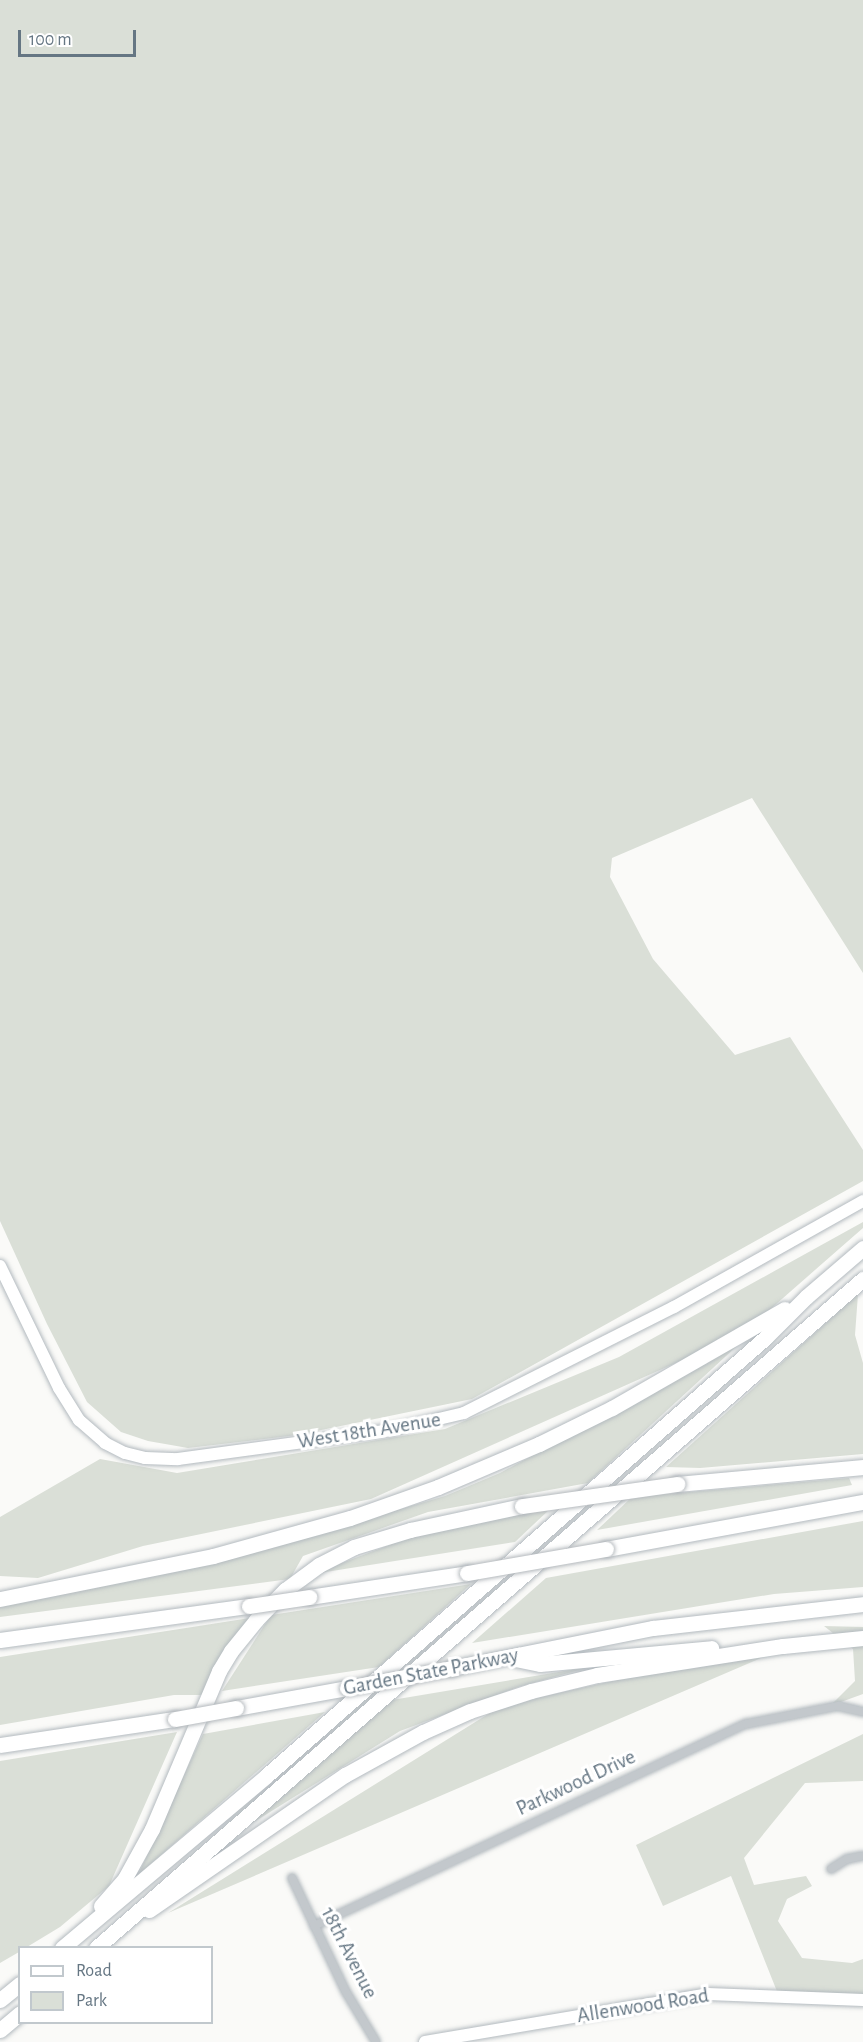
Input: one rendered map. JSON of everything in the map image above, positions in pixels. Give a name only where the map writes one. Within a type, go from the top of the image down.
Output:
[{"type":"highway","points":[[63,1946],[275,1768],[766,1337],[806,1297],[863,1248]]},
{"type":"highway","points":[[97,1946],[863,1279]]},
{"type":"highway","points":[[0,1599],[213,1556],[350,1518],[438,1487],[539,1444],[612,1408],[749,1332],[806,1297]]},
{"type":"highway","points":[[63,1946],[125,1878],[164,1804],[219,1671],[239,1639],[285,1590],[319,1565],[364,1543],[410,1530],[522,1506],[677,1484],[863,1467]]},
{"type":"highway","points":[[0,1640],[467,1573],[863,1502]]},
{"type":"highway","name":"Garden State Parkway","points":[[0,1745],[175,1719],[653,1628],[863,1604]]},
{"type":"highway","points":[[509,1657],[540,1664],[686,1650],[783,1646],[863,1638]]},
{"type":"highway","points":[[97,1946],[345,1775],[444,1721],[495,1702],[566,1681],[783,1646]]},
{"type":"highway","points":[[0,2000],[18,1986]]},
{"type":"highway","points":[[0,2030],[18,2015]]},
{"type":"street","name":"West 18th Avenue","points":[[0,1266],[59,1388],[79,1420],[105,1443],[125,1453],[145,1458],[178,1460],[392,1430],[464,1413],[674,1307],[863,1201]]},
{"type":"street","name":"Parkwood Drive","points":[[314,1926],[746,1724],[838,1706],[863,1712]]},
{"type":"street","points":[[831,1869],[847,1859],[863,1856]]},
{"type":"street","name":"18th Avenue","points":[[292,1878],[346,1992],[376,2042]]},
{"type":"street","name":"Allenwood Road","points":[[425,2042],[706,1994],[863,2000]]},
{"type":"green space","points":[[0,0],[863,0],[863,973],[752,798],[612,858],[610,877],[653,959],[735,1055],[790,1037],[863,1150],[863,1181],[472,1399],[297,1435],[188,1448],[148,1441],[121,1432],[87,1402],[47,1324],[0,1221]]},
{"type":"green space","points":[[863,1222],[863,1228],[743,1333],[371,1499],[143,1546],[38,1578],[0,1576],[0,1517],[100,1459],[177,1473],[445,1429],[619,1357]]},
{"type":"green space","points":[[858,1294],[855,1335],[863,1363],[863,1454],[700,1468],[666,1467]]},
{"type":"green space","points":[[738,1345],[588,1483],[428,1512],[303,1556],[290,1579],[0,1617],[0,1603],[322,1532],[445,1496],[500,1473]]},
{"type":"green space","points":[[849,1478],[852,1485],[597,1530],[632,1497]]},
{"type":"green space","points":[[551,1508],[515,1542],[313,1574],[413,1536]]},
{"type":"green space","points":[[863,1521],[863,1587],[774,1594],[472,1643],[546,1578]]},
{"type":"green space","points":[[471,1584],[379,1667],[222,1691],[271,1615]]},
{"type":"green space","points":[[250,1618],[203,1695],[174,1695],[0,1725],[0,1657]]},
{"type":"green space","points":[[824,1626],[863,1627],[863,1694],[830,1706],[855,1681],[853,1649]]},
{"type":"green space","points":[[768,1655],[168,1913],[493,1711],[541,1697],[679,1666],[738,1661]]},
{"type":"green space","points":[[594,1666],[518,1687],[400,1731],[246,1827],[392,1700]]},
{"type":"green space","points":[[325,1712],[138,1875],[203,1734]]},
{"type":"green space","points":[[177,1732],[109,1886],[60,1927],[29,1946],[18,1946],[18,1953],[0,1963],[0,1761]]},
{"type":"green space","points":[[863,1734],[863,1781],[805,1783],[744,1858],[754,1885],[806,1876],[812,1886],[787,1899],[778,1921],[802,1958],[852,1963],[863,1959],[863,2000],[778,1994],[731,1876],[663,1906],[636,1845]]}]
